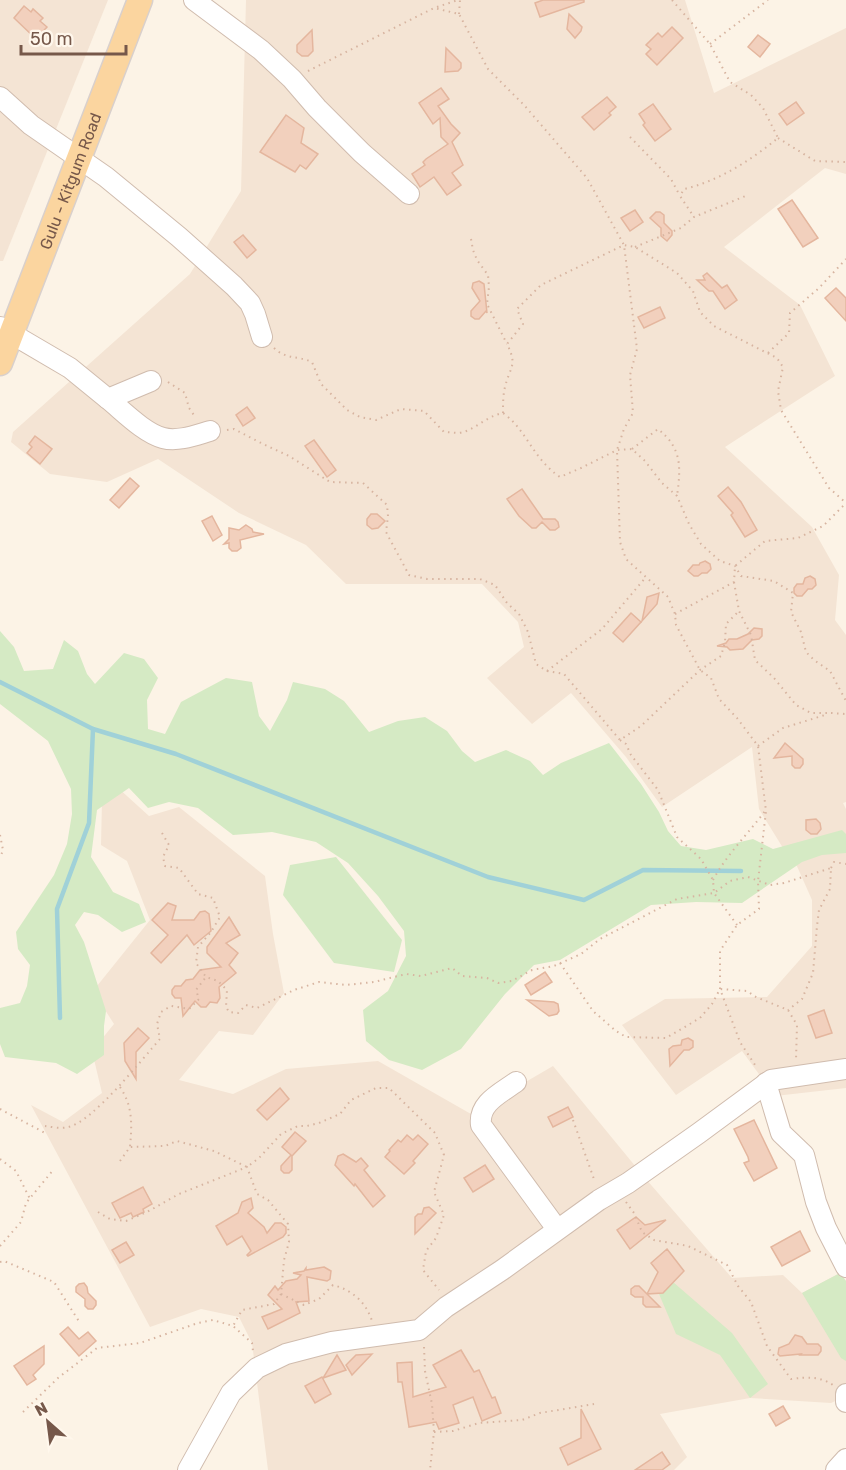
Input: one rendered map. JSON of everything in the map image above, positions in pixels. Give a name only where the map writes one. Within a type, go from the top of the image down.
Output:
[{"type":"main road","name":"Gulu - Kitgum Road","points":[[0,363],[7,330],[79,158],[140,0]]},
{"type":"street","points":[[194,0],[261,50],[292,79],[362,153],[409,194]]},
{"type":"street","points":[[0,97],[31,125],[106,177],[234,286],[250,303],[262,338]]},
{"type":"street","points":[[7,330],[70,368],[138,423],[162,438],[174,439],[210,431]]},
{"type":"street","points":[[108,399],[158,380]]},
{"type":"street","points":[[188,1470],[231,1393],[258,1368],[286,1354],[332,1342],[418,1330],[446,1307],[599,1200],[637,1177],[766,1083],[846,1069]]},
{"type":"street","points":[[516,1082],[485,1105],[480,1116],[481,1125],[558,1229]]},
{"type":"street","points":[[766,1083],[781,1133],[804,1155],[816,1202],[826,1228],[846,1267]]},
{"type":"street","points":[[836,1470],[846,1460]]},
{"type":"path","points":[[292,79],[434,8],[459,0],[459,14],[488,69],[524,105],[586,178],[624,245],[637,349],[630,375],[633,413],[624,429],[617,450],[620,542],[626,559],[668,597],[675,614],[676,625],[700,670],[711,678],[719,699],[758,746],[766,811],[758,881],[759,909],[737,925],[720,951],[720,988],[740,1042],[766,1083]]},
{"type":"path","points":[[672,0],[710,44],[730,82],[751,95],[763,108],[778,138],[815,161],[846,162]]},
{"type":"path","points":[[710,44],[768,0]]},
{"type":"path","points":[[434,8],[459,14]]},
{"type":"path","points":[[630,137],[671,179],[694,217]]},
{"type":"path","points":[[680,196],[684,189],[700,185],[738,166],[778,138]]},
{"type":"path","points":[[635,247],[681,228],[694,217],[748,195]]},
{"type":"path","points":[[471,238],[477,260],[488,275],[487,304],[514,357],[512,370],[504,388],[502,412]]},
{"type":"path","points":[[507,344],[523,324],[517,309],[541,285],[624,245],[635,247],[677,273],[693,291],[700,312],[714,326],[777,358],[783,367],[778,391],[781,410],[829,488],[846,503],[823,526],[798,538],[765,541],[735,566],[734,582],[739,611],[751,635],[755,660],[774,678],[796,705],[811,713],[846,714]]},
{"type":"path","points":[[768,353],[789,333],[790,314],[846,259]]},
{"type":"path","points":[[262,338],[284,356],[301,357],[312,362],[321,384],[347,410],[360,417],[376,420],[401,409],[424,411],[444,432],[459,433],[502,412]]},
{"type":"path","points":[[158,380],[185,393],[189,408],[200,423],[210,431],[234,429],[289,456],[330,482],[363,483],[387,505],[386,532],[409,575],[427,579],[480,579],[495,585],[507,603],[519,614],[528,632],[536,664],[547,671],[564,674],[620,740],[626,744],[631,755],[658,790],[677,837],[701,859],[713,880],[714,893],[737,925]]},
{"type":"path","points":[[502,412],[525,437],[540,460],[560,477],[617,450],[632,449],[658,429],[677,449],[680,478],[677,496]]},
{"type":"path","points":[[632,449],[645,461],[662,483],[677,496],[701,544],[720,561],[735,566],[741,576],[774,581],[793,593],[791,612],[801,632],[806,652],[830,671],[846,701]]},
{"type":"path","points":[[547,671],[602,629],[646,577]]},
{"type":"path","points":[[675,614],[734,582]]},
{"type":"path","points":[[620,740],[641,726],[700,670],[722,656],[726,624],[739,611]]},
{"type":"path","points":[[758,746],[783,728],[830,713]]},
{"type":"path","points":[[713,880],[723,861],[766,811]]},
{"type":"path","points":[[162,833],[168,844],[163,857],[165,866],[179,868],[198,894],[213,898],[218,908],[220,917],[198,947],[196,963],[206,977],[218,981],[227,990],[226,1006],[229,1012],[238,1013],[246,1005],[257,1008],[294,990],[319,982],[346,985],[374,982],[406,974],[421,976],[452,968],[462,976],[487,978],[498,983],[512,981],[531,970],[560,963],[581,954],[600,939],[677,899],[714,893],[730,881],[748,877],[770,885],[784,884],[831,868]]},
{"type":"path","points":[[0,835],[3,850],[0,858]]},
{"type":"path","points":[[788,1010],[802,999],[813,973],[819,910],[830,889],[831,868],[834,862],[846,864]]},
{"type":"path","points":[[560,963],[593,1011],[626,1037],[666,1038],[700,1018],[712,1004],[720,988]]},
{"type":"path","points":[[45,1126],[70,1127],[86,1117],[119,1087],[160,1039],[157,1024],[160,1012],[171,1006],[189,1009],[199,999],[196,990],[206,977]]},
{"type":"path","points":[[720,988],[747,991],[756,998],[788,1010],[797,1025],[797,1047],[796,1065],[786,1078]]},
{"type":"path","points":[[119,1087],[129,1101],[132,1128],[130,1147],[120,1161]]},
{"type":"path","points":[[98,1212],[110,1219],[126,1221],[179,1194],[247,1167],[259,1158],[280,1134],[298,1126],[319,1123],[340,1114],[351,1100],[376,1088],[389,1088],[435,1133],[444,1155],[434,1192],[444,1215],[436,1238],[426,1251],[423,1270],[437,1287],[446,1307]]},
{"type":"path","points":[[0,1109],[47,1134]]},
{"type":"path","points":[[573,1119],[592,1170],[599,1200],[622,1197],[634,1213],[642,1232],[654,1240],[688,1246],[727,1265],[738,1286],[751,1302],[767,1346],[791,1379],[823,1378],[844,1394]]},
{"type":"path","points":[[130,1147],[165,1146],[177,1141],[214,1151],[247,1167],[257,1194],[268,1200],[288,1224],[289,1242],[284,1260],[281,1294],[274,1304],[242,1310],[233,1326]]},
{"type":"path","points":[[0,1160],[16,1172],[30,1199]]},
{"type":"path","points":[[0,1246],[21,1222],[26,1203],[54,1169]]},
{"type":"path","points":[[0,1262],[4,1261],[54,1282],[80,1323]]},
{"type":"path","points":[[281,1294],[304,1305],[319,1299],[333,1285],[345,1288],[358,1297],[368,1310],[376,1335]]},
{"type":"path","points":[[23,1412],[58,1378],[97,1348],[140,1343],[213,1320],[233,1326],[252,1343],[258,1368]]},
{"type":"path","points":[[418,1330],[424,1343],[425,1371],[432,1404],[434,1432],[430,1470]]},
{"type":"path","points":[[434,1432],[453,1431],[479,1423],[522,1420],[540,1413],[594,1404]]},
{"type":"shaded area","points":[[0,0],[108,0],[3,261],[0,261]]},
{"type":"shaded area","points":[[246,0],[685,0],[714,93],[846,28],[846,174],[825,168],[724,247],[800,305],[835,376],[725,447],[812,527],[839,575],[835,620],[846,635],[846,802],[843,803],[846,809],[846,1088],[775,1096],[742,1051],[676,1095],[622,1025],[665,999],[767,997],[812,946],[812,900],[796,864],[783,848],[759,809],[752,747],[662,807],[626,757],[571,693],[532,724],[487,678],[524,647],[518,622],[482,584],[346,584],[306,545],[239,513],[158,459],[107,482],[50,474],[11,442],[13,432],[190,274],[241,191]]},
{"type":"shaded area","points":[[116,786],[149,816],[179,807],[265,876],[284,993],[253,1035],[219,1031],[179,1080],[233,1094],[286,1069],[378,1061],[471,1114],[553,1066],[645,1178],[732,1278],[783,1275],[802,1293],[840,1273],[846,1281],[846,1396],[831,1403],[750,1398],[660,1414],[687,1457],[674,1470],[268,1470],[252,1343],[239,1317],[201,1309],[150,1327],[31,1105],[63,1122],[102,1093],[92,1051],[114,1024],[93,991],[150,920],[127,861],[101,845],[102,801]]},
{"type":"green space","points":[[0,631],[14,647],[24,671],[53,669],[64,640],[78,651],[87,674],[95,684],[124,653],[144,659],[158,678],[147,700],[148,729],[165,734],[181,702],[226,678],[252,682],[259,716],[270,731],[287,700],[293,682],[325,689],[344,701],[369,732],[398,721],[425,717],[447,731],[462,751],[475,762],[506,750],[530,761],[543,775],[561,763],[609,743],[641,784],[668,831],[681,846],[706,850],[753,839],[773,849],[842,830],[846,834],[846,853],[822,855],[802,862],[742,903],[696,902],[651,905],[560,960],[534,965],[505,994],[461,1049],[422,1070],[389,1060],[366,1041],[363,1010],[388,991],[406,956],[404,931],[378,896],[348,863],[316,842],[272,832],[233,835],[198,808],[169,802],[148,808],[129,788],[97,810],[91,857],[113,892],[139,904],[146,922],[122,932],[98,915],[84,912],[75,925],[84,942],[106,1011],[104,1055],[77,1074],[56,1063],[5,1057],[0,1044],[0,1008],[20,1003],[27,986],[30,965],[18,949],[16,932],[54,875],[67,844],[72,814],[71,789],[48,741],[0,704]]},
{"type":"green space","points":[[336,857],[402,940],[394,972],[334,963],[283,895],[290,865]]},
{"type":"green space","points":[[840,1273],[846,1281],[846,1361],[841,1358],[802,1293]]},
{"type":"green space","points":[[673,1282],[732,1333],[768,1384],[750,1398],[720,1355],[676,1334],[659,1294]]},
{"type":"building","points":[[543,0],[584,0],[584,2],[540,17],[535,3]]},
{"type":"building","points":[[24,6],[31,12],[33,9],[43,18],[40,21],[47,27],[36,39],[14,18]]},
{"type":"building","points":[[569,14],[582,27],[575,38],[567,29]]},
{"type":"building","points":[[672,27],[683,38],[657,65],[646,54],[651,49],[646,45],[658,33],[662,37]]},
{"type":"building","points":[[312,30],[313,51],[308,56],[302,56],[297,52],[297,45]]},
{"type":"building","points":[[758,35],[770,44],[760,57],[748,47]]},
{"type":"building","points":[[446,48],[461,63],[458,71],[445,72]]},
{"type":"building","points":[[441,88],[449,99],[438,106],[460,133],[452,142],[463,165],[452,173],[461,185],[447,195],[434,177],[420,187],[412,174],[425,165],[423,162],[426,159],[448,144],[441,137],[440,118],[433,124],[419,103]]},
{"type":"building","points":[[607,97],[616,107],[609,113],[611,115],[594,130],[582,117]]},
{"type":"building","points":[[796,102],[804,113],[787,125],[779,114]]},
{"type":"building","points":[[653,104],[671,129],[655,141],[643,125],[645,123],[639,114]]},
{"type":"building","points":[[286,115],[304,128],[301,143],[318,154],[306,169],[300,165],[295,172],[260,152]]},
{"type":"building","points":[[792,200],[818,238],[803,247],[778,209]]},
{"type":"building","points":[[635,210],[643,222],[630,231],[621,218]]},
{"type":"building","points":[[656,212],[664,215],[664,223],[672,231],[667,241],[661,236],[661,228],[650,218]]},
{"type":"building","points":[[243,235],[256,250],[247,258],[234,242]]},
{"type":"building","points":[[707,273],[722,288],[727,285],[737,300],[725,309],[713,291],[709,291],[697,280],[705,280],[703,276]]},
{"type":"building","points":[[479,281],[484,284],[487,313],[486,311],[479,319],[475,319],[471,316],[471,311],[480,301],[472,288],[473,283]]},
{"type":"building","points":[[836,288],[846,298],[846,321],[825,298]]},
{"type":"building","points":[[660,307],[665,318],[644,328],[638,317]]},
{"type":"building","points":[[247,407],[255,418],[243,426],[236,415]]},
{"type":"building","points":[[35,436],[52,449],[40,464],[27,453],[32,447],[29,444]]},
{"type":"building","points":[[314,440],[336,470],[327,477],[305,446]]},
{"type":"building","points":[[130,478],[139,486],[119,508],[110,500]]},
{"type":"building","points":[[728,487],[741,502],[757,530],[745,537],[731,515],[733,513],[718,496]]},
{"type":"building","points":[[522,489],[543,519],[555,519],[559,527],[550,530],[542,522],[536,528],[532,528],[519,516],[507,499]]},
{"type":"building","points":[[371,514],[377,514],[385,521],[378,528],[372,529],[367,525],[367,519]]},
{"type":"building","points":[[212,516],[222,535],[213,541],[202,521]]},
{"type":"building","points":[[246,525],[253,532],[264,534],[240,540],[241,548],[232,551],[229,543],[224,544],[229,539],[229,528],[239,530]]},
{"type":"building","points":[[705,561],[710,564],[711,569],[707,573],[694,576],[688,571],[693,565],[699,565]]},
{"type":"building","points":[[810,576],[815,579],[816,585],[802,596],[797,596],[794,588],[797,584],[803,584],[805,578]]},
{"type":"building","points":[[659,593],[657,604],[642,621],[647,597]]},
{"type":"building","points":[[631,613],[641,622],[623,642],[613,633]]},
{"type":"building","points":[[754,628],[762,629],[762,636],[752,640],[743,649],[730,650],[727,647],[717,646],[726,643],[729,639],[737,639],[748,634]]},
{"type":"building","points":[[785,743],[803,759],[800,768],[792,765],[792,756],[774,758]]},
{"type":"building","points":[[816,819],[821,829],[817,834],[811,834],[806,830],[806,820]]},
{"type":"building","points":[[168,903],[176,906],[172,920],[194,920],[200,912],[205,911],[209,914],[211,931],[194,945],[187,935],[161,963],[151,953],[168,935],[152,920]]},
{"type":"building","points":[[229,917],[240,935],[226,943],[238,953],[229,965],[236,973],[219,987],[220,998],[217,1003],[210,1002],[206,1007],[201,1007],[195,1001],[183,1016],[181,998],[175,998],[172,990],[175,986],[181,986],[186,980],[193,979],[200,970],[221,967],[207,953],[207,947]]},
{"type":"building","points":[[545,972],[552,982],[531,995],[525,985]]},
{"type":"building","points":[[527,1000],[554,1002],[558,1004],[559,1011],[549,1016]]},
{"type":"building","points":[[824,1010],[832,1033],[816,1038],[808,1016]]},
{"type":"building","points":[[138,1028],[149,1038],[136,1052],[136,1079],[125,1061],[124,1043]]},
{"type":"building","points":[[688,1038],[693,1041],[693,1047],[684,1050],[670,1066],[669,1049],[681,1045],[682,1040]]},
{"type":"building","points":[[280,1088],[289,1099],[267,1120],[257,1110]]},
{"type":"building","points":[[568,1107],[573,1117],[553,1127],[548,1117]]},
{"type":"building","points":[[754,1120],[777,1168],[754,1181],[744,1163],[749,1161],[748,1157],[734,1129]]},
{"type":"building","points":[[295,1132],[306,1141],[292,1156],[292,1170],[284,1173],[281,1166],[291,1155],[282,1147]]},
{"type":"building","points":[[407,1135],[413,1140],[418,1135],[428,1144],[404,1174],[385,1157],[398,1140],[401,1142]]},
{"type":"building","points":[[343,1154],[356,1162],[361,1158],[368,1166],[364,1170],[385,1196],[373,1207],[355,1184],[354,1186],[335,1165],[338,1156]]},
{"type":"building","points":[[485,1165],[494,1179],[473,1192],[464,1178]]},
{"type":"building","points":[[143,1187],[152,1204],[143,1209],[144,1212],[133,1217],[131,1213],[120,1218],[112,1203]]},
{"type":"building","points":[[251,1198],[253,1208],[248,1213],[264,1227],[267,1233],[275,1223],[281,1223],[286,1227],[286,1233],[283,1237],[248,1256],[251,1251],[242,1236],[227,1245],[216,1226],[238,1213],[242,1202]]},
{"type":"building","points":[[429,1207],[436,1213],[415,1234],[415,1217],[422,1214],[424,1208]]},
{"type":"building","points":[[636,1217],[645,1225],[666,1220],[630,1249],[617,1230]]},
{"type":"building","points":[[800,1231],[810,1251],[782,1266],[771,1247]]},
{"type":"building","points":[[126,1242],[134,1255],[120,1263],[112,1250]]},
{"type":"building","points":[[667,1249],[684,1271],[663,1293],[647,1294],[658,1272],[651,1263]]},
{"type":"building","points":[[324,1267],[331,1271],[330,1279],[327,1281],[307,1277],[309,1301],[296,1302],[300,1313],[268,1329],[262,1317],[282,1309],[268,1295],[275,1286],[278,1290],[286,1281],[297,1279],[301,1275],[293,1273],[304,1271],[306,1268],[306,1270]]},
{"type":"building","points":[[84,1283],[88,1293],[96,1301],[93,1309],[85,1306],[85,1299],[76,1292],[76,1287]]},
{"type":"building","points":[[639,1286],[660,1307],[646,1307],[643,1304],[643,1297],[635,1297],[631,1294],[631,1289]]},
{"type":"building","points":[[68,1327],[79,1339],[88,1332],[96,1341],[79,1356],[60,1334]]},
{"type":"building","points":[[795,1335],[802,1337],[807,1344],[818,1344],[821,1351],[818,1355],[780,1356],[779,1348],[789,1344]]},
{"type":"building","points":[[44,1346],[44,1364],[33,1375],[36,1379],[27,1385],[14,1366]]},
{"type":"building","points":[[461,1350],[474,1372],[479,1370],[492,1398],[495,1397],[501,1413],[482,1421],[473,1397],[453,1405],[459,1423],[439,1429],[436,1422],[409,1427],[402,1382],[398,1382],[397,1363],[412,1362],[413,1397],[446,1387],[433,1365]]},
{"type":"building","points":[[372,1354],[352,1375],[346,1365],[356,1355]]},
{"type":"building","points":[[337,1355],[346,1370],[323,1378]]},
{"type":"building","points":[[322,1377],[331,1394],[315,1403],[305,1386]]},
{"type":"building","points":[[783,1406],[790,1418],[776,1426],[769,1414]]},
{"type":"building","points":[[581,1409],[601,1449],[568,1465],[560,1448],[581,1438]]},
{"type":"building","points":[[662,1452],[670,1464],[662,1470],[635,1470]]},
{"type":"waterway","points":[[0,682],[93,729],[176,754],[488,877],[584,900],[643,870],[741,871]]},
{"type":"waterway","points":[[60,1018],[57,909],[89,823],[93,729]]}]
